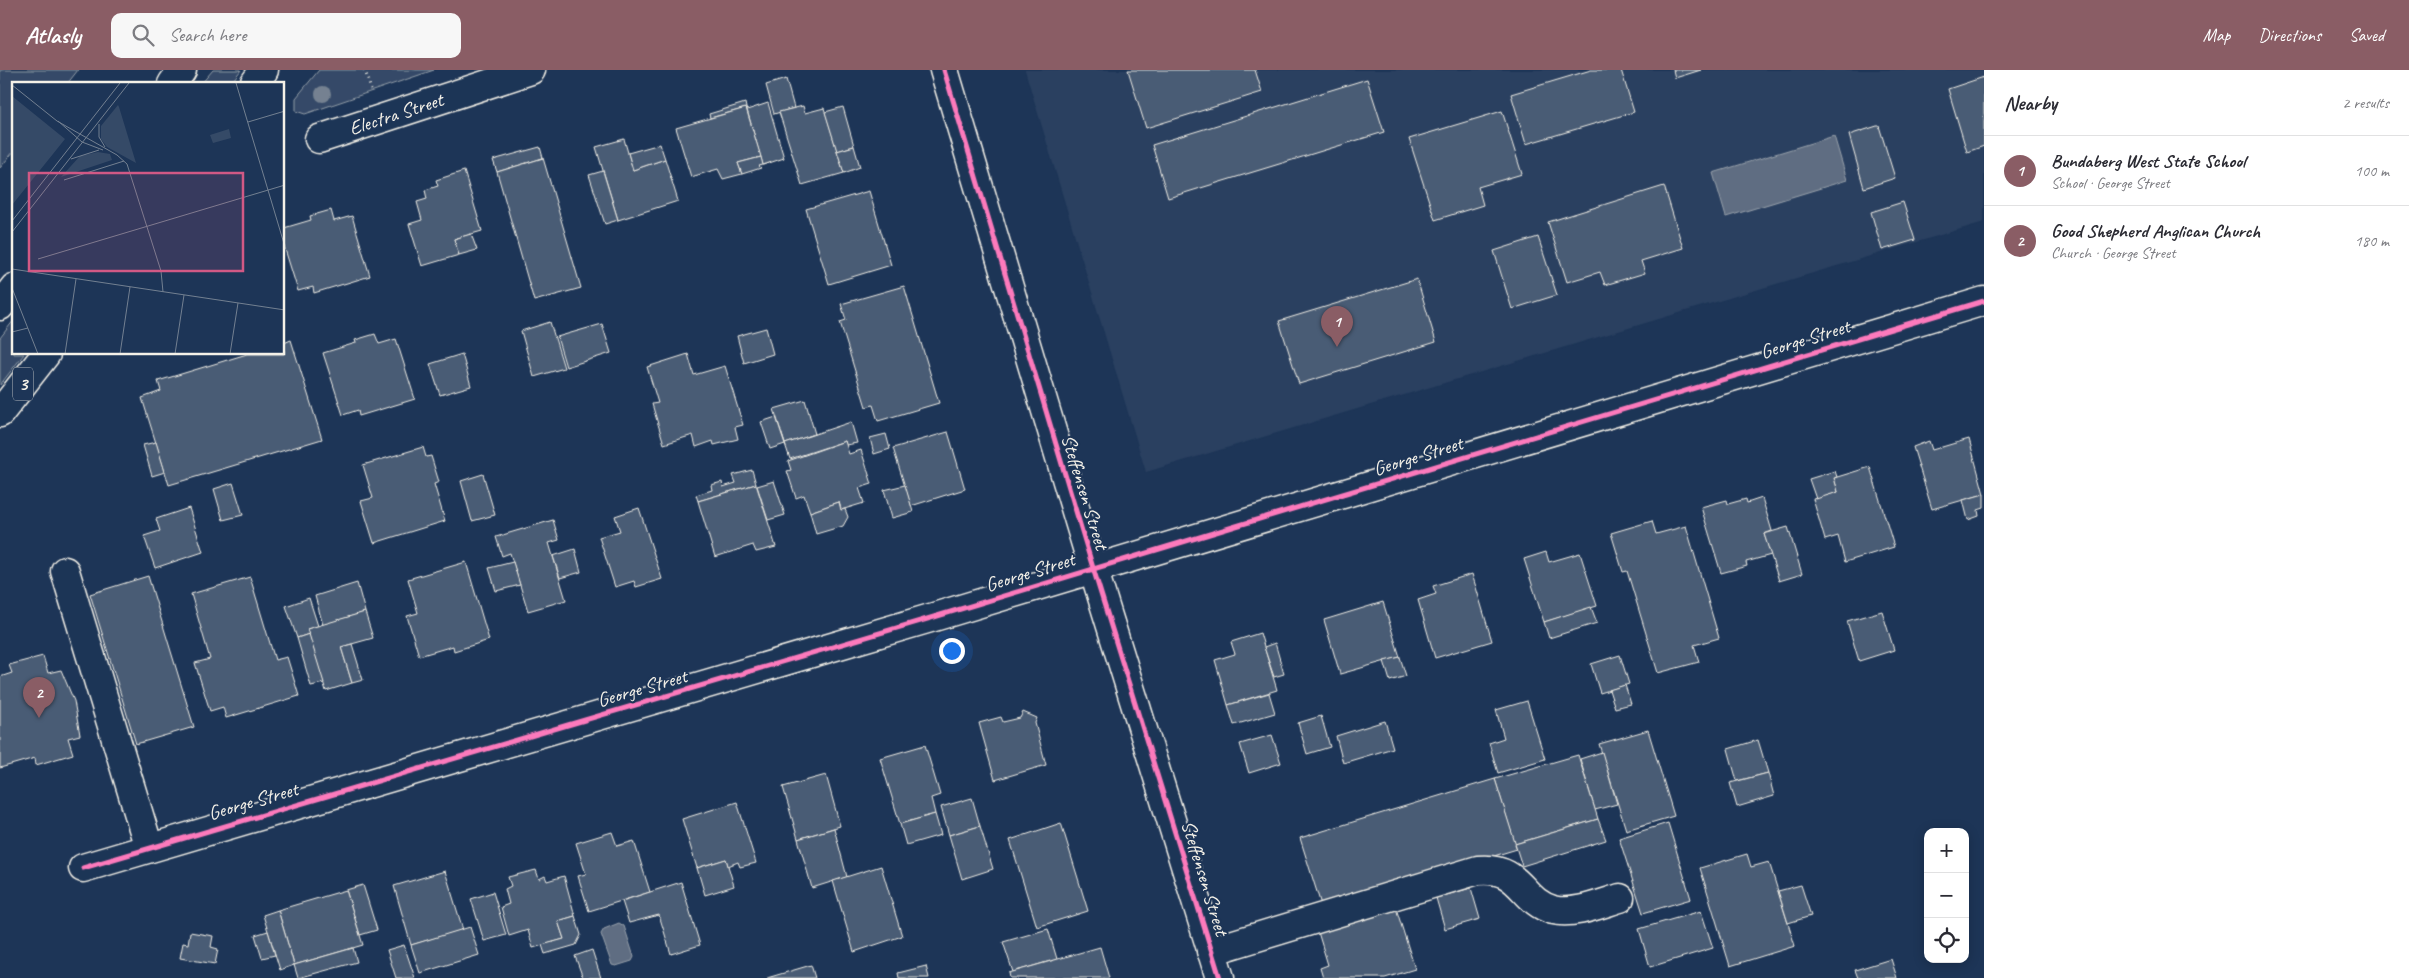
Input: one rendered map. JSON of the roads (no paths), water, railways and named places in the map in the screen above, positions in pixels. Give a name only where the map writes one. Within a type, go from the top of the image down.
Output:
[{"type":"main road","points":[[173,82],[182,70]]},
{"type":"main road","points":[[255,82],[264,70]]},
{"type":"main road","name":"Electra Street","points":[[319,139],[531,70]]},
{"type":"main road","name":"Steffensen Street","points":[[944,70],[1093,568],[1220,978]]},
{"type":"main road","points":[[0,306],[12,291]]},
{"type":"main road","name":"George Street","points":[[83,868],[934,617],[1984,302]]},
{"type":"main road","name":"3","points":[[0,414],[45,355]]},
{"type":"main road","points":[[64,571],[149,848]]},
{"type":"main road","points":[[1212,951],[1478,870],[1502,871],[1512,877],[1543,906],[1554,910],[1581,909],[1620,898]]},
{"type":"place","name":"Bundaberg West State School","points":[[1337,347]]},
{"type":"place","name":"Good Shepherd Anglican Church","points":[[39,718]]}]
